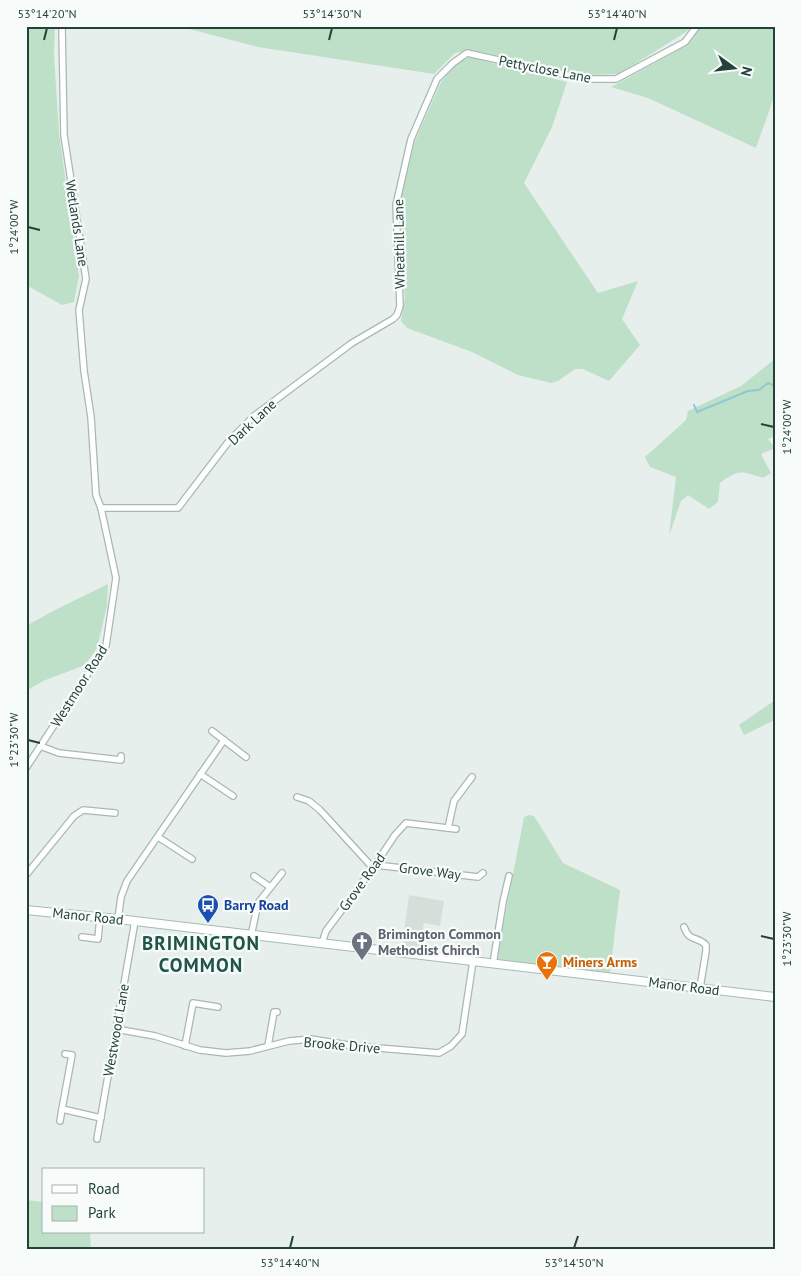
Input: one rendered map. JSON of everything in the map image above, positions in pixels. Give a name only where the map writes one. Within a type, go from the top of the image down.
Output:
[{"type":"street","name":"Wetlands Lane","points":[[62,26],[64,135],[86,279],[79,310],[84,371],[91,418],[96,495],[101,508]]},
{"type":"street","name":"Pettyclose Lane","points":[[467,53],[585,79],[616,79],[684,42],[697,26]]},
{"type":"street","name":"Wheathill Lane","points":[[400,306],[396,205],[411,139],[438,79],[453,63],[467,53]]},
{"type":"street","name":"Dark Lane","points":[[101,508],[178,508],[229,441],[254,416],[352,344],[393,319],[397,315],[400,306]]},
{"type":"street","name":"Westmoor Road","points":[[26,768],[106,646],[116,578],[101,508]]},
{"type":"street","points":[[212,730],[246,756]]},
{"type":"street","points":[[118,919],[121,897],[127,881],[224,740]]},
{"type":"street","points":[[40,746],[59,753],[121,760],[121,756]]},
{"type":"street","points":[[200,774],[233,796]]},
{"type":"street","points":[[456,828],[448,828],[454,801],[472,777]]},
{"type":"street","points":[[297,797],[309,801],[320,810],[375,867]]},
{"type":"street","points":[[26,875],[74,816],[83,810],[115,813]]},
{"type":"street","name":"Grove Road","points":[[322,943],[326,931],[375,867],[395,835],[406,823],[448,828]]},
{"type":"street","points":[[158,837],[192,859]]},
{"type":"street","name":"Grove Way","points":[[375,867],[478,877],[483,873]]},
{"type":"street","points":[[251,936],[256,908],[282,872]]},
{"type":"street","points":[[254,876],[270,887]]},
{"type":"street","points":[[494,964],[503,902],[509,876]]},
{"type":"street","name":"Manor Road","points":[[26,910],[118,919],[775,997]]},
{"type":"street","points":[[82,937],[98,939],[100,917]]},
{"type":"street","name":"Westwood Lane","points":[[97,1139],[135,921]]},
{"type":"street","points":[[684,927],[691,938],[702,940],[706,945],[700,988]]},
{"type":"street","name":"Brooke Drive","points":[[116,1030],[155,1036],[200,1050],[226,1053],[250,1051],[289,1041],[311,1039],[354,1046],[439,1053],[451,1046],[462,1034],[473,961]]},
{"type":"street","points":[[185,1046],[193,1004],[218,1007]]},
{"type":"street","points":[[268,1046],[274,1012],[277,1012]]},
{"type":"street","points":[[60,1121],[72,1055],[66,1054]]},
{"type":"street","points":[[62,1110],[101,1118]]},
{"type":"shaded area","points":[[409,895],[444,901],[440,926],[424,923],[419,950],[402,948]]},
{"type":"green space","points":[[26,26],[55,26],[54,54],[59,133],[79,276],[74,302],[62,305],[26,285]]},
{"type":"green space","points":[[178,26],[691,26],[686,32],[619,74],[586,75],[472,50],[455,53],[434,74],[258,47]]},
{"type":"green space","points":[[701,26],[775,26],[775,94],[756,148],[648,98],[611,87],[686,46]]},
{"type":"green space","points":[[469,57],[567,82],[552,127],[524,183],[598,293],[638,281],[622,319],[640,345],[609,381],[583,369],[575,369],[558,381],[551,383],[518,375],[472,352],[407,328],[401,321],[405,297],[399,206],[415,141],[441,82],[455,65]]},
{"type":"green space","points":[[775,359],[775,436],[768,439],[775,448],[761,454],[771,473],[763,478],[745,473],[732,475],[720,483],[718,502],[709,509],[688,495],[681,501],[669,536],[676,477],[650,467],[645,457],[686,420],[688,411],[741,386]]},
{"type":"green space","points":[[108,584],[107,606],[97,648],[85,665],[43,681],[26,691],[26,626]]},
{"type":"green space","points":[[775,700],[775,720],[744,735],[739,725]]},
{"type":"green space","points":[[534,816],[563,863],[620,890],[610,973],[499,960],[497,957],[524,817]]},
{"type":"green space","points":[[26,1200],[42,1202],[42,1234],[90,1234],[91,1250],[26,1250]]},
{"type":"waterway","points":[[694,405],[697,412],[748,391],[759,390],[768,383],[775,386]]},
{"type":"place","name":"Barry Road","points":[[208,924]]},
{"type":"place","name":"Brimington Common Methodist Chirch","points":[[362,961]]},
{"type":"place","name":"Miners Arms","points":[[547,981]]},
{"type":"district","name":"BRIMINGTON COMMON","points":[[201,954]]}]
